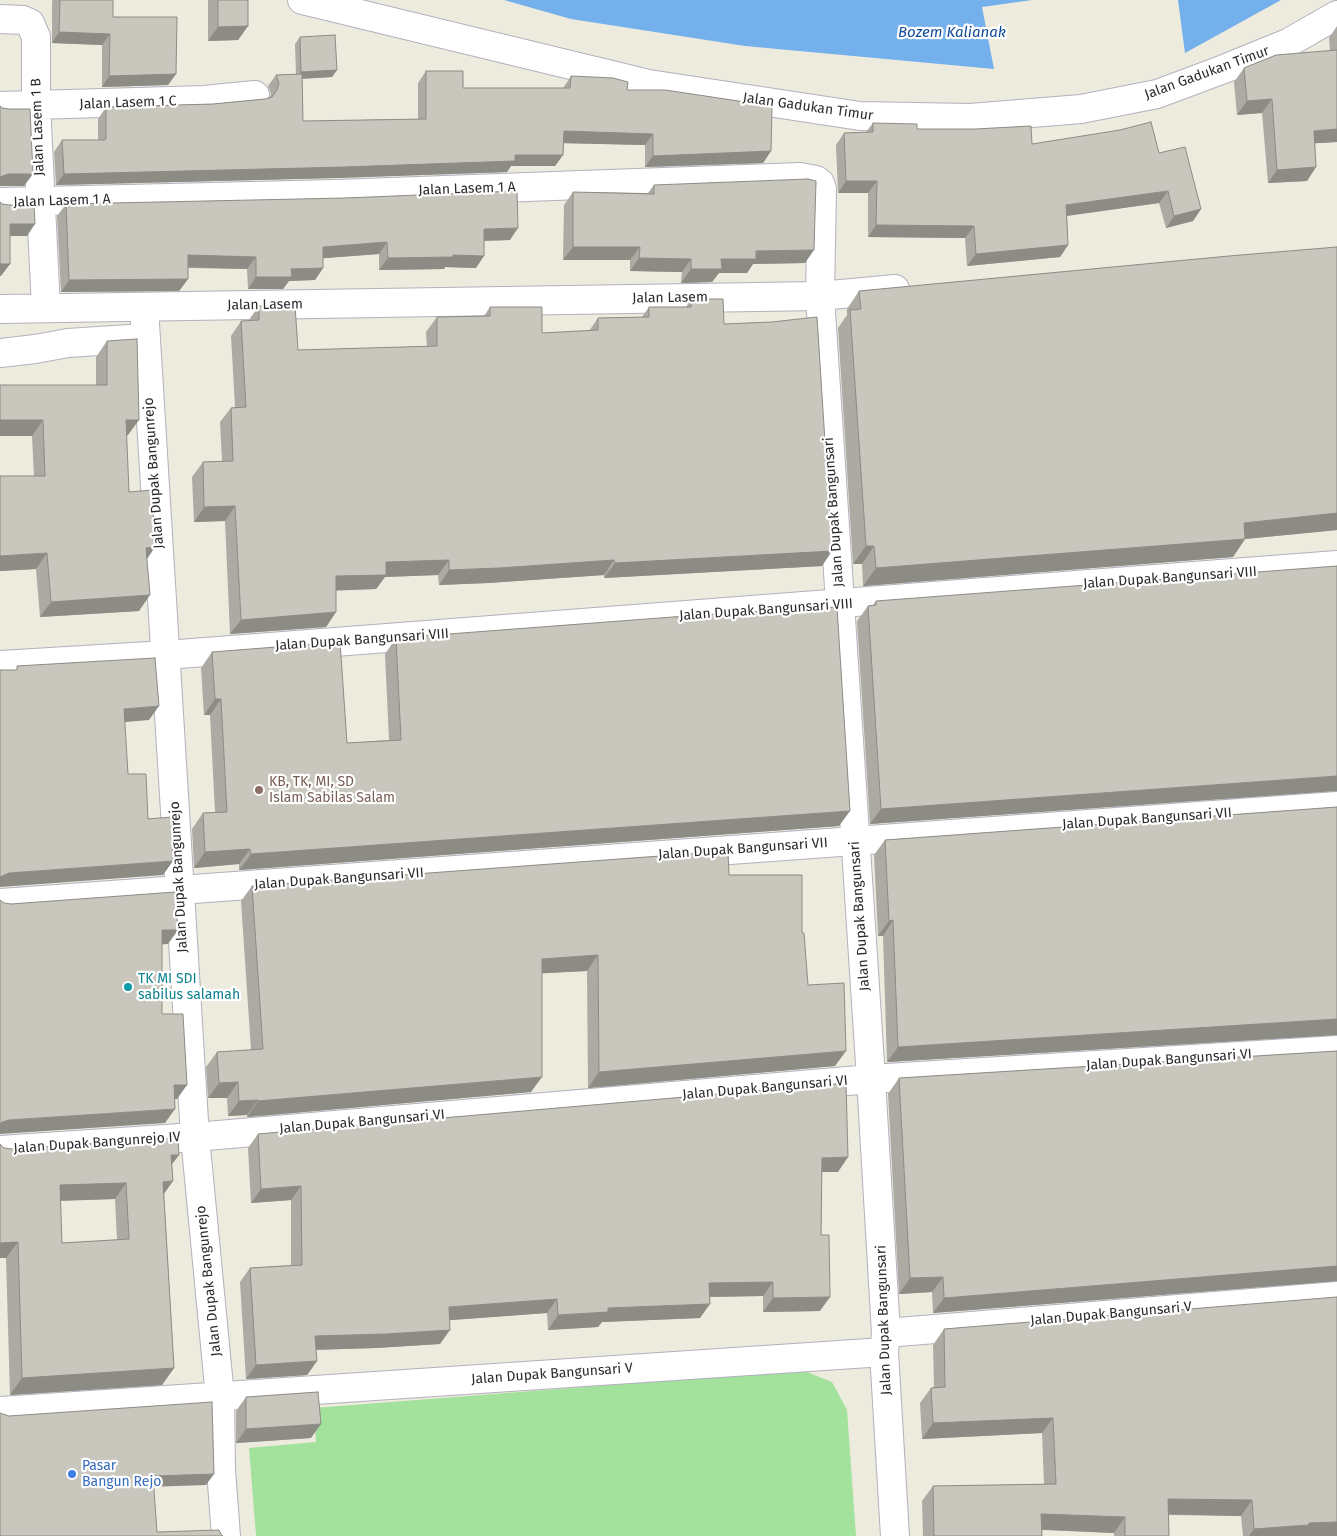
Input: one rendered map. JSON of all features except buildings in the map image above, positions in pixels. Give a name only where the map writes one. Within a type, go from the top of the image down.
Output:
[{"type":"street","name":"Jalan Gadukan Timur","points":[[302,0],[649,84],[860,116],[961,118],[1081,109],[1157,94],[1288,43],[1337,15]]},
{"type":"street","name":"Jalan Lasem 1 B","points":[[7,19],[23,20],[30,23],[36,37],[36,105],[46,308]]},
{"type":"street","name":"Jalan Lasem 1 C","points":[[0,106],[204,100],[255,95]]},
{"type":"street","name":"Jalan Lasem 1 A","points":[[0,202],[336,194],[800,177],[816,180],[820,183],[822,189],[820,296]]},
{"type":"street","name":"Jalan Lasem","points":[[0,309],[820,296],[919,287]]},
{"type":"street","name":"Jalan Dupak Bangunsari","points":[[820,296],[871,1079],[895,1536]]},
{"type":"street","name":"Jalan Dupak Bangunrejo","points":[[144,307],[195,1137],[220,1396],[226,1536]]},
{"type":"street","points":[[0,353],[78,342],[145,338]]},
{"type":"street","name":"Jalan Dupak Bangunsari VIII","points":[[0,665],[166,655],[1337,565]]},
{"type":"street","name":"Jalan Dupak Bangunsari VII","points":[[0,903],[1337,806]]},
{"type":"street","name":"Jalan Dupak Bangunsari VI","points":[[195,1137],[871,1079],[1337,1050]]},
{"type":"street","name":"Jalan Dupak Bangunrejo IV","points":[[0,1150],[195,1137]]},
{"type":"street","name":"Jalan Dupak Bangunsari V","points":[[0,1411],[220,1396],[885,1342],[1337,1296]]},
{"type":"green space","points":[[802,1370],[832,1382],[847,1410],[856,1536],[256,1536],[249,1448],[316,1442],[314,1408]]},
{"type":"water","name":"Bozem Kalianak","points":[[504,0],[1032,0],[982,7],[994,69],[745,46],[571,19]]},
{"type":"water","points":[[1178,0],[1281,0],[1185,53]]},
{"type":"place","name":"KB, TK, MI, SD Islam Sabilas Salam","points":[[259,790]]},
{"type":"place","name":"TK MI SDI sabilus salamah","points":[[128,987]]},
{"type":"place","name":"Pasar Bangun Rejo","points":[[72,1474]]}]
